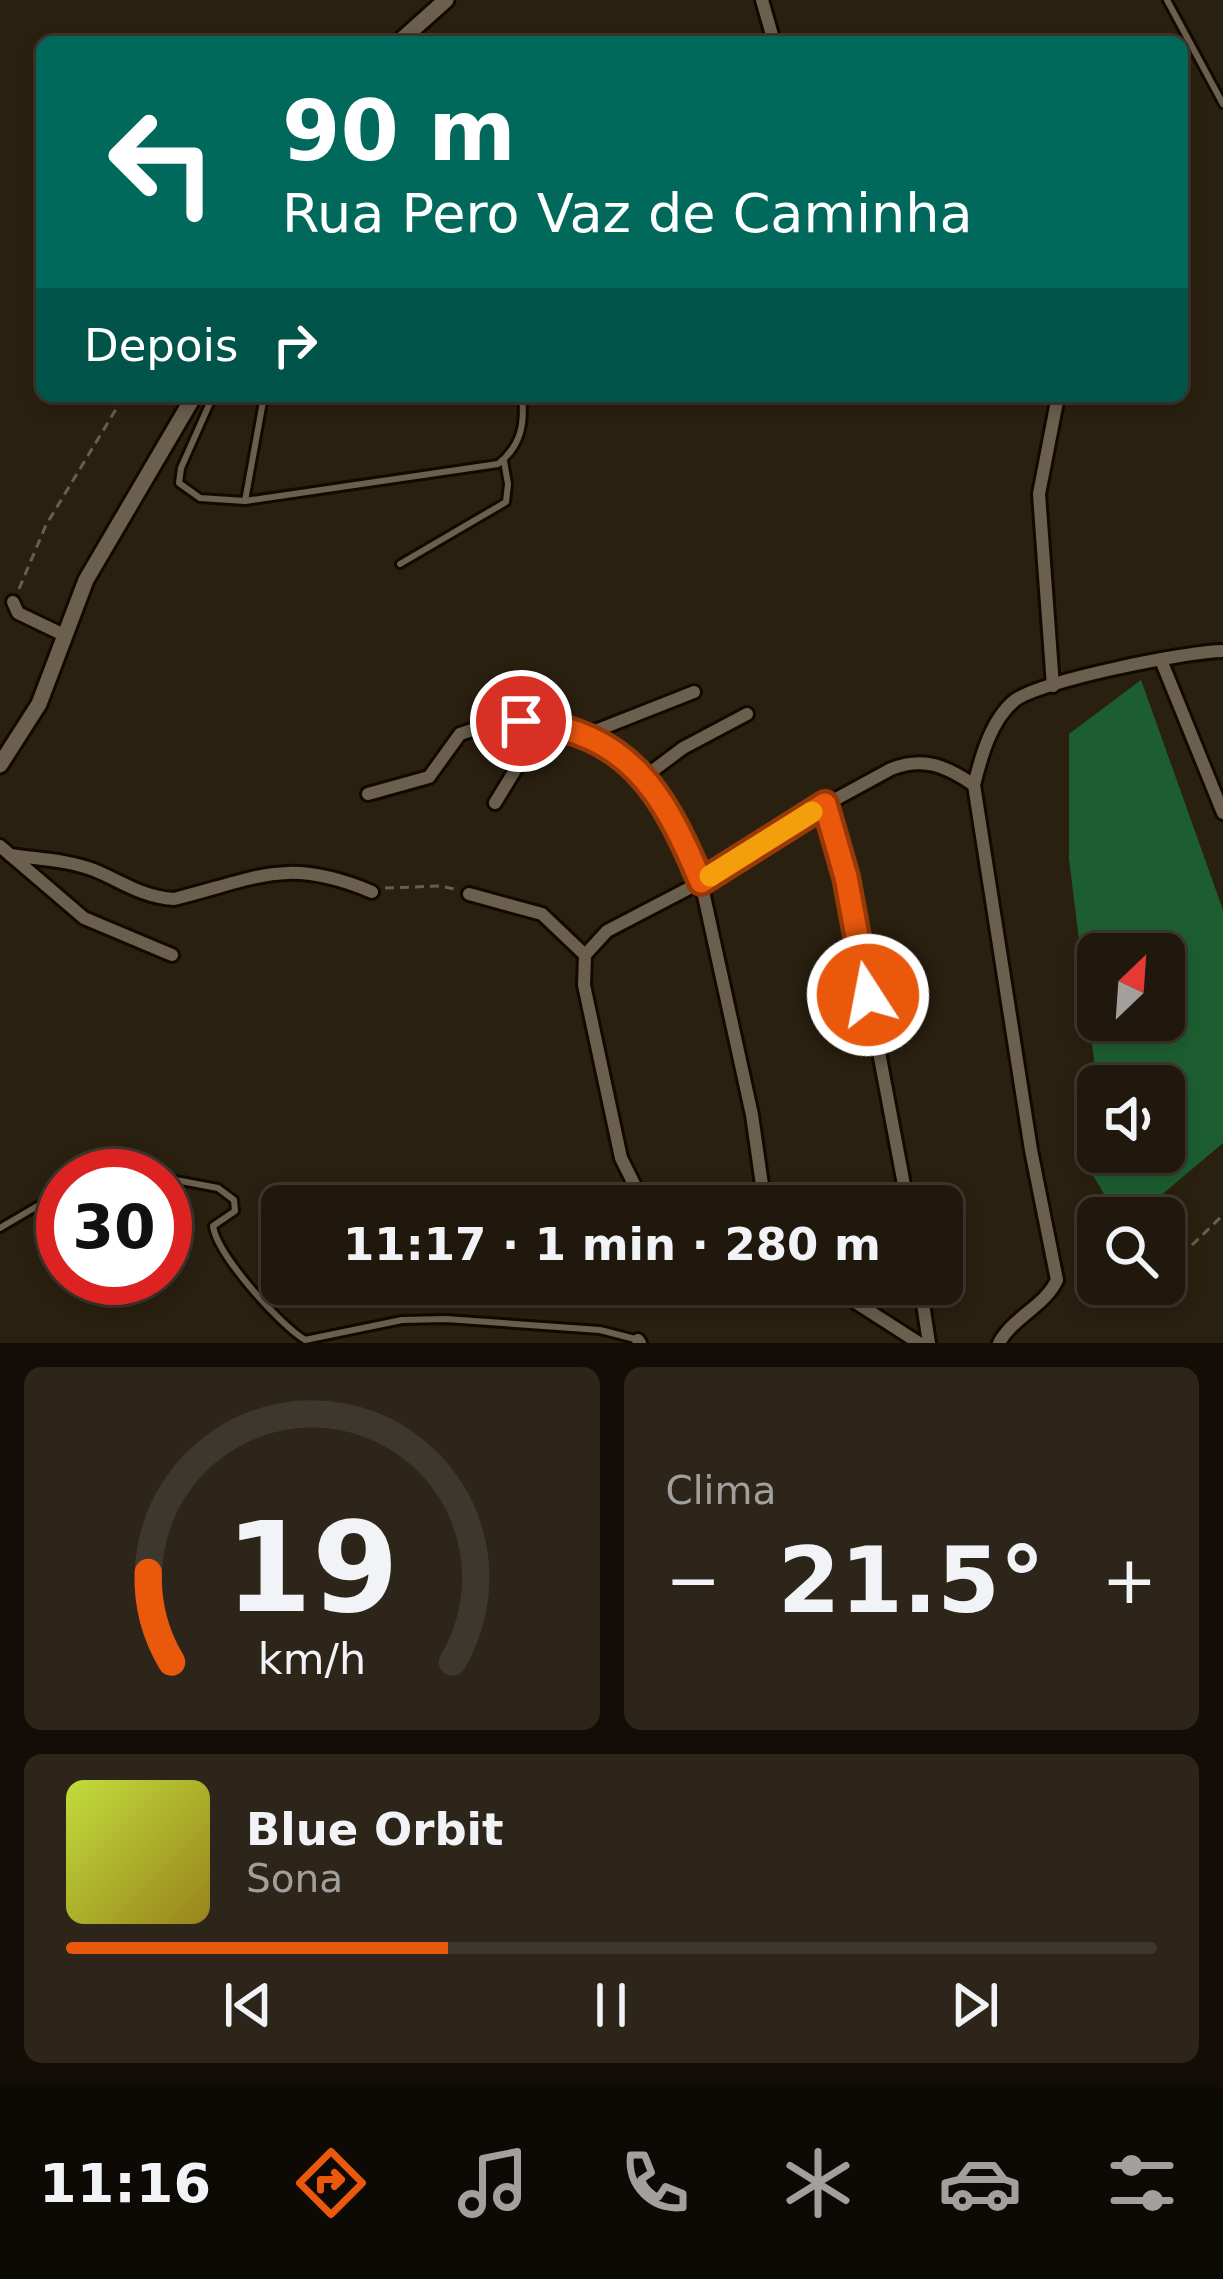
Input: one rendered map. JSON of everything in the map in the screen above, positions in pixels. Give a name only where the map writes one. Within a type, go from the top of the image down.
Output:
[{"type":"street","points":[[406,36],[446,0]]},
{"type":"street","points":[[762,0],[772,36]]},
{"type":"street","points":[[0,765],[28,725],[86,580],[190,402]]},
{"type":"street","points":[[1053,686],[1039,494],[1057,402]]},
{"type":"street","points":[[13,602],[18,613],[66,636]]},
{"type":"street","points":[[1000,1343],[1005,1331],[1052,1291],[1057,1280],[1031,1150],[974,784],[986,746],[1011,703],[1053,686],[1161,660],[1223,652]]},
{"type":"street","points":[[1161,660],[1223,813]]},
{"type":"street","points":[[585,735],[694,692]]},
{"type":"street","points":[[643,778],[682,748],[747,714]]},
{"type":"street","points":[[495,803],[544,723]]},
{"type":"street","points":[[368,794],[429,777],[460,734],[476,727],[544,723],[608,744],[628,759],[675,824],[701,882],[752,1115],[762,1185]]},
{"type":"street","points":[[636,1185],[625,1173],[584,986],[585,955],[607,932],[701,882],[825,804],[908,762],[938,764],[974,784]]},
{"type":"street","points":[[825,804],[846,877],[904,1185]]},
{"type":"street","points":[[5,850],[93,869],[158,898],[175,899],[298,871],[341,879],[372,892]]},
{"type":"street","points":[[5,850],[84,918],[172,955]]},
{"type":"street","points":[[469,894],[542,914],[585,955]]},
{"type":"street","points":[[860,1305],[919,1343]]},
{"type":"street","points":[[923,1305],[929,1343]]},
{"type":"lane","points":[[1167,0],[1186,36]]},
{"type":"lane","points":[[1188,39],[1223,104]]},
{"type":"lane","points":[[210,402],[179,483],[200,498],[245,501],[481,469],[504,460],[517,444],[523,427],[522,402]]},
{"type":"lane","points":[[245,501],[263,402]]},
{"type":"lane","points":[[400,564],[502,506],[508,496],[504,460]]},
{"type":"lane","points":[[192,1182],[208,1185],[234,1200],[236,1211],[213,1226],[215,1238],[235,1267],[305,1340],[402,1320],[446,1319],[600,1330],[639,1342]]},
{"type":"lane","points":[[0,1228],[36,1207]]},
{"type":"path","points":[[13,602],[46,525],[120,402]]},
{"type":"path","points":[[372,892],[440,886],[469,894]]},
{"type":"path","points":[[1192,1245],[1223,1215]]},
{"type":"green space","points":[[1141,680],[1223,910],[1223,1143],[1159,1197],[1106,1197],[1092,1173],[1185,1173],[1185,1065],[1095,1065],[1092,1041],[1185,1041],[1185,933],[1078,933],[1069,859],[1069,734]]},
{"type":"slow traffic","points":[[710,876],[812,812]]},
{"type":"route","points":[[521,721],[585,735],[628,759],[675,824],[701,882],[825,804],[846,877],[868,995]]}]
